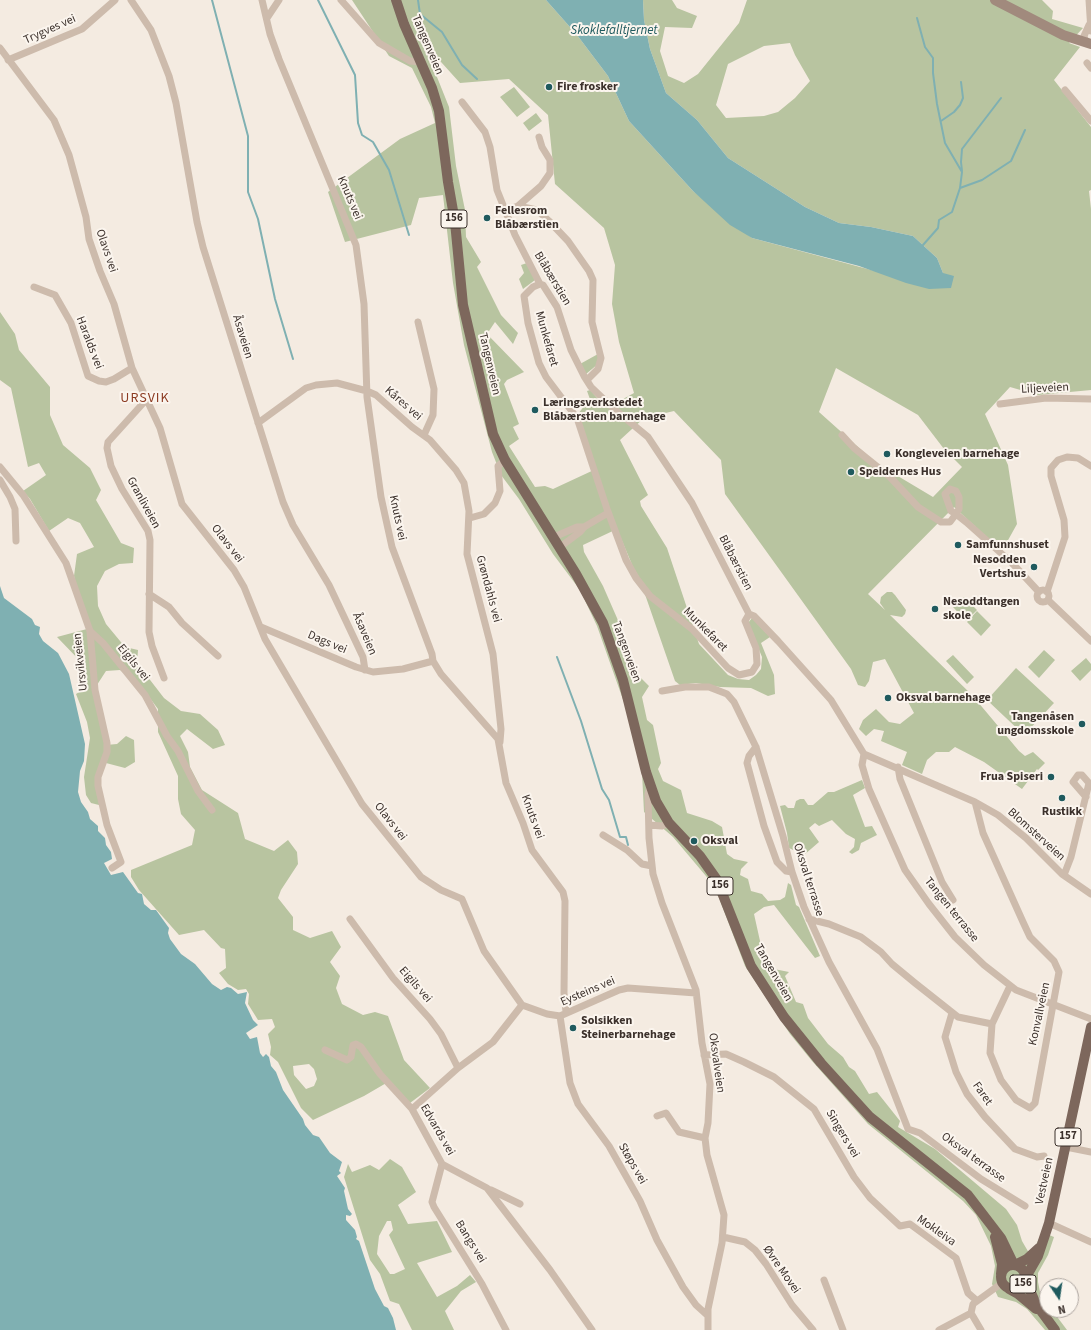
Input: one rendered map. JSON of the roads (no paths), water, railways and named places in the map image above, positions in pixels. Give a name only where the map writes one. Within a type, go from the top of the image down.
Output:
[{"type":"main road","name":"Tangenveien","points":[[396,0],[404,24],[436,100],[442,125],[454,222],[459,278],[468,330],[490,424],[505,460],[560,546],[596,608],[610,641],[630,702],[650,787],[659,807],[669,823],[700,856],[717,880],[751,966],[784,1017],[810,1051],[870,1117],[968,1194],[992,1228],[1001,1238],[1015,1265]]},
{"type":"main road","points":[[995,0],[1031,17],[1089,36]]},
{"type":"main road","name":"Vestveien","points":[[1025,1278],[1033,1266],[1049,1223],[1091,1026]]},
{"type":"main road","name":"Tangenveien","points":[[992,1228],[1002,1264],[1004,1282]]},
{"type":"main road","name":"Vestveien","points":[[1015,1265],[1027,1259],[1041,1246]]},
{"type":"main road","name":"156","points":[[1004,1282],[1005,1268],[1015,1265],[1023,1270],[1030,1294],[1039,1309]]},
{"type":"main road","name":"156","points":[[1004,1282],[1020,1288],[1025,1278]]},
{"type":"main road","name":"156","points":[[1004,1282],[1039,1312]]},
{"type":"main road","name":"156","points":[[1045,1318],[1055,1330]]},
{"type":"street","name":"Trygves vei","points":[[8,60],[82,29],[115,0]]},
{"type":"street","name":"Åsaveien","points":[[131,0],[151,30],[169,76],[176,103],[200,234],[258,424],[289,517],[329,585],[363,656],[365,670]]},
{"type":"street","name":"Knuts vei","points":[[262,0],[270,34],[279,59],[356,245],[364,304],[367,391],[373,445],[386,523],[392,547],[432,654],[433,661],[441,674],[493,732],[499,742],[506,783],[524,823],[532,850],[535,856],[561,888],[565,901],[563,1014]]},
{"type":"street","points":[[267,18],[279,0]]},
{"type":"street","points":[[341,0],[379,43],[410,61],[420,62]]},
{"type":"street","points":[[1088,0],[1089,36]]},
{"type":"street","name":"Olavs vei","points":[[0,48],[54,120],[65,144],[86,217],[89,239],[100,271],[114,304],[132,368],[160,428],[182,504],[234,570],[244,588],[260,628],[297,695],[299,696],[362,804],[421,877],[440,890],[462,899],[484,951],[522,1005]]},
{"type":"street","points":[[1065,90],[1091,121]]},
{"type":"street","name":"Blåbærstien","points":[[462,102],[485,132],[490,147],[497,190],[506,210],[514,235],[540,284],[543,285],[557,307],[571,350],[591,387],[613,408],[648,437],[673,472],[701,520],[749,614],[754,616],[778,641],[831,700],[864,754]]},
{"type":"street","points":[[506,210],[518,206],[541,186],[550,173],[550,160],[542,147],[539,137]]},
{"type":"street","points":[[518,206],[536,210],[549,221],[568,241],[589,271],[593,280],[592,322],[601,358],[598,369],[587,380]]},
{"type":"street","name":"Munkefaret","points":[[540,284],[533,287],[524,296],[528,323],[539,363],[546,377],[577,418],[608,513],[626,560],[643,588],[692,629],[728,668],[739,675],[752,672],[757,664],[756,648],[745,621],[749,614]]},
{"type":"street","name":"Haralds vei","points":[[34,287],[55,295],[71,323],[88,376],[99,381],[106,382],[132,368]]},
{"type":"street","points":[[418,322],[434,389],[433,415],[424,435]]},
{"type":"street","name":"Kåres vei","points":[[258,424],[306,388],[316,385],[337,383],[376,394],[412,428],[424,435],[446,457],[462,479],[465,487],[470,518]]},
{"type":"street","name":"Liljeveien","points":[[1000,404],[1046,398],[1091,399]]},
{"type":"street","name":"Granliveien","points":[[146,400],[108,442],[107,448],[111,466],[122,489],[148,531],[150,545],[149,632],[152,646],[164,678]]},
{"type":"street","points":[[842,435],[854,448],[890,477],[926,514],[945,523],[950,522],[956,514],[1012,564],[1039,592],[1039,600],[1043,602],[1048,600]]},
{"type":"street","points":[[1048,600],[1049,595],[1047,592],[1065,537],[1064,520],[1051,476],[1051,468],[1058,460],[1067,457],[1078,458],[1091,466]]},
{"type":"street","points":[[470,518],[484,514],[495,503],[500,491],[498,466],[505,460]]},
{"type":"street","name":"Ursvikveien","points":[[0,467],[23,495],[66,563],[90,630],[95,690],[108,743],[107,752],[98,777],[98,786],[107,825],[121,862],[112,868]]},
{"type":"street","points":[[0,480],[15,509],[16,541]]},
{"type":"street","points":[[560,546],[580,532],[584,527],[608,513]]},
{"type":"street","name":"Grøndahls vei","points":[[470,518],[467,554],[493,654],[501,730],[499,742]]},
{"type":"street","points":[[554,537],[577,527],[584,527]]},
{"type":"street","points":[[1039,592],[1043,590],[1047,592]]},
{"type":"street","points":[[149,594],[169,607],[182,623],[218,656]]},
{"type":"street","points":[[1048,600],[1091,641]]},
{"type":"street","name":"Dags vei","points":[[260,628],[365,670],[386,672],[433,661]]},
{"type":"street","name":"Eigils vei","points":[[90,630],[137,684],[155,712],[198,791],[212,810]]},
{"type":"street","name":"Oksval terrasse","points":[[662,691],[701,686],[716,689],[727,694],[737,708],[756,747],[783,836],[792,872],[809,920],[829,962],[877,1049],[908,1129],[927,1138],[981,1179],[1025,1206]]},
{"type":"street","points":[[756,747],[749,756],[747,763],[764,826],[776,862],[786,871],[792,872]]},
{"type":"street","name":"Blomsterveien","points":[[864,754],[975,802],[1008,823],[1064,875],[1091,894]]},
{"type":"street","name":"Tangen terrasse","points":[[864,754],[862,765],[869,789],[905,870],[928,904],[955,937],[984,965],[1010,986],[1053,1005],[1091,1019]]},
{"type":"street","points":[[898,768],[900,779],[942,882],[953,900]]},
{"type":"street","name":"Oksvalveien","points":[[650,787],[648,794],[652,866],[662,902],[694,982],[704,1055],[710,1084],[710,1110],[705,1138],[707,1155],[724,1215],[722,1237],[707,1315],[708,1330]]},
{"type":"street","points":[[1064,875],[1072,857],[1086,798]]},
{"type":"street","name":"Konvallveien","points":[[975,802],[983,833],[1030,937],[1057,966],[1059,976],[1035,1103],[1030,1108],[1016,1100],[996,1072],[990,1048],[992,1024],[1010,986]]},
{"type":"street","points":[[649,824],[662,826],[669,823]]},
{"type":"street","points":[[603,835],[627,850],[642,864],[652,866]]},
{"type":"street","name":"Eigils vei","points":[[350,919],[393,978],[433,1024],[450,1051],[458,1068]]},
{"type":"street","points":[[809,920],[829,924],[861,937],[873,945],[892,964],[958,1017],[992,1024]]},
{"type":"street","name":"Eysteins vei","points":[[522,1005],[547,1014],[563,1014],[628,988],[696,993]]},
{"type":"street","points":[[412,1109],[458,1068],[493,1042],[522,1005]]},
{"type":"street","name":"Faret","points":[[952,1013],[945,1037],[956,1072],[967,1094],[985,1117],[1015,1149],[1037,1157],[1044,1156]]},
{"type":"street","name":"Støps vei","points":[[563,1014],[570,1083],[578,1104],[609,1146],[640,1201],[657,1240],[683,1287],[707,1315]]},
{"type":"street","name":"Edvards vei","points":[[325,1050],[342,1059],[349,1060],[351,1057],[352,1045],[358,1045],[380,1074],[412,1109],[442,1164],[487,1188],[550,1270],[592,1330]]},
{"type":"street","name":"Singers vei","points":[[704,1055],[726,1054],[744,1062],[774,1077],[814,1109],[854,1177],[881,1210],[900,1226],[904,1224]]},
{"type":"street","points":[[658,1116],[666,1113],[679,1132],[705,1138]]},
{"type":"street","points":[[898,1140],[908,1129]]},
{"type":"street","points":[[1066,1147],[1091,1152]]},
{"type":"street","name":"Bangs vei","points":[[442,1164],[432,1202],[482,1284],[506,1330]]},
{"type":"street","points":[[487,1188],[520,1204]]},
{"type":"street","points":[[1049,1223],[1091,1242]]},
{"type":"street","name":"Mokleiva","points":[[904,1224],[910,1224],[956,1258],[968,1293],[976,1300]]},
{"type":"street","name":"Øvre Movei","points":[[722,1237],[744,1242],[755,1250],[766,1264],[792,1305],[813,1330]]},
{"type":"street","points":[[824,1280],[843,1330]]},
{"type":"street","points":[[942,1330],[971,1313],[976,1300],[1004,1282]]},
{"type":"street","points":[[971,1313],[981,1330]]},
{"type":"water","name":"Skoklefalltjernet","points":[[546,0],[643,0],[644,20],[650,49],[666,93],[697,120],[728,158],[805,207],[839,223],[871,227],[913,236],[937,258],[943,273],[954,276],[951,288],[929,289],[906,283],[859,266],[752,238],[730,225],[693,191],[629,121],[608,76],[577,35]]},
{"type":"water","points":[[0,586],[4,598],[32,619],[35,625],[40,627],[39,634],[43,641],[58,653],[69,674],[85,744],[84,761],[80,771],[78,792],[81,802],[88,812],[90,819],[98,826],[98,831],[105,838],[106,845],[111,852],[112,859],[104,863],[111,875],[123,872],[138,893],[142,894],[144,904],[151,910],[156,910],[169,928],[168,933],[170,939],[181,954],[195,964],[212,984],[221,990],[227,987],[231,988],[238,994],[247,992],[245,1003],[253,1020],[258,1025],[246,1033],[250,1039],[257,1037],[260,1053],[263,1057],[266,1054],[269,1057],[271,1066],[276,1072],[283,1090],[303,1119],[305,1125],[313,1135],[319,1137],[330,1153],[342,1162],[339,1171],[341,1173],[337,1176],[345,1188],[344,1191],[348,1209],[352,1214],[350,1216],[346,1215],[346,1220],[355,1230],[357,1237],[356,1239],[359,1241],[375,1289],[384,1306],[388,1308],[393,1318],[396,1330],[0,1330]]},
{"type":"waterway","points":[[212,0],[248,136],[248,192],[258,219],[275,299],[293,359]]},
{"type":"waterway","points":[[318,0],[355,75],[358,123],[362,135],[373,142],[389,170],[409,235]]},
{"type":"waterway","points":[[418,0],[420,14],[442,32],[462,65],[477,79]]},
{"type":"waterway","points":[[917,18],[925,47],[933,58],[933,73],[937,104],[945,143],[962,172],[960,188],[952,212],[939,220],[938,228],[923,245]]},
{"type":"waterway","points":[[941,121],[954,112],[960,105],[963,98],[961,82]]},
{"type":"waterway","points":[[962,171],[962,149],[1001,98]]},
{"type":"waterway","points":[[960,188],[982,180],[1011,161],[1025,130]]},
{"type":"waterway","points":[[557,657],[581,721],[602,789],[609,800],[620,837],[626,837],[628,845]]},
{"type":"place","name":"Fire frosker","points":[[549,87]]},
{"type":"place","name":"Fellesrom Blåbærstien","points":[[487,218]]},
{"type":"place","name":"Læringsverkstedet Blåbærstien barnehage","points":[[535,410]]},
{"type":"place","name":"Kongleveien barnehage","points":[[887,454]]},
{"type":"place","name":"Speidernes Hus","points":[[851,472]]},
{"type":"place","name":"Samfunnshuset","points":[[958,545]]},
{"type":"place","name":"Nesodden Vertshus","points":[[1034,567]]},
{"type":"place","name":"Nesoddtangen skole","points":[[935,609]]},
{"type":"place","name":"Oksval barnehage","points":[[888,698]]},
{"type":"place","name":"Tangenåsen ungdomsskole","points":[[1082,724]]},
{"type":"place","name":"Frua Spiseri","points":[[1051,777]]},
{"type":"place","name":"Rustikk","points":[[1062,798]]},
{"type":"place","name":"Oksval","points":[[694,841]]},
{"type":"place","name":"Solsikken Steinerbarnehage","points":[[573,1028]]},
{"type":"district","name":"URSVIK","points":[[145,399]]}]
